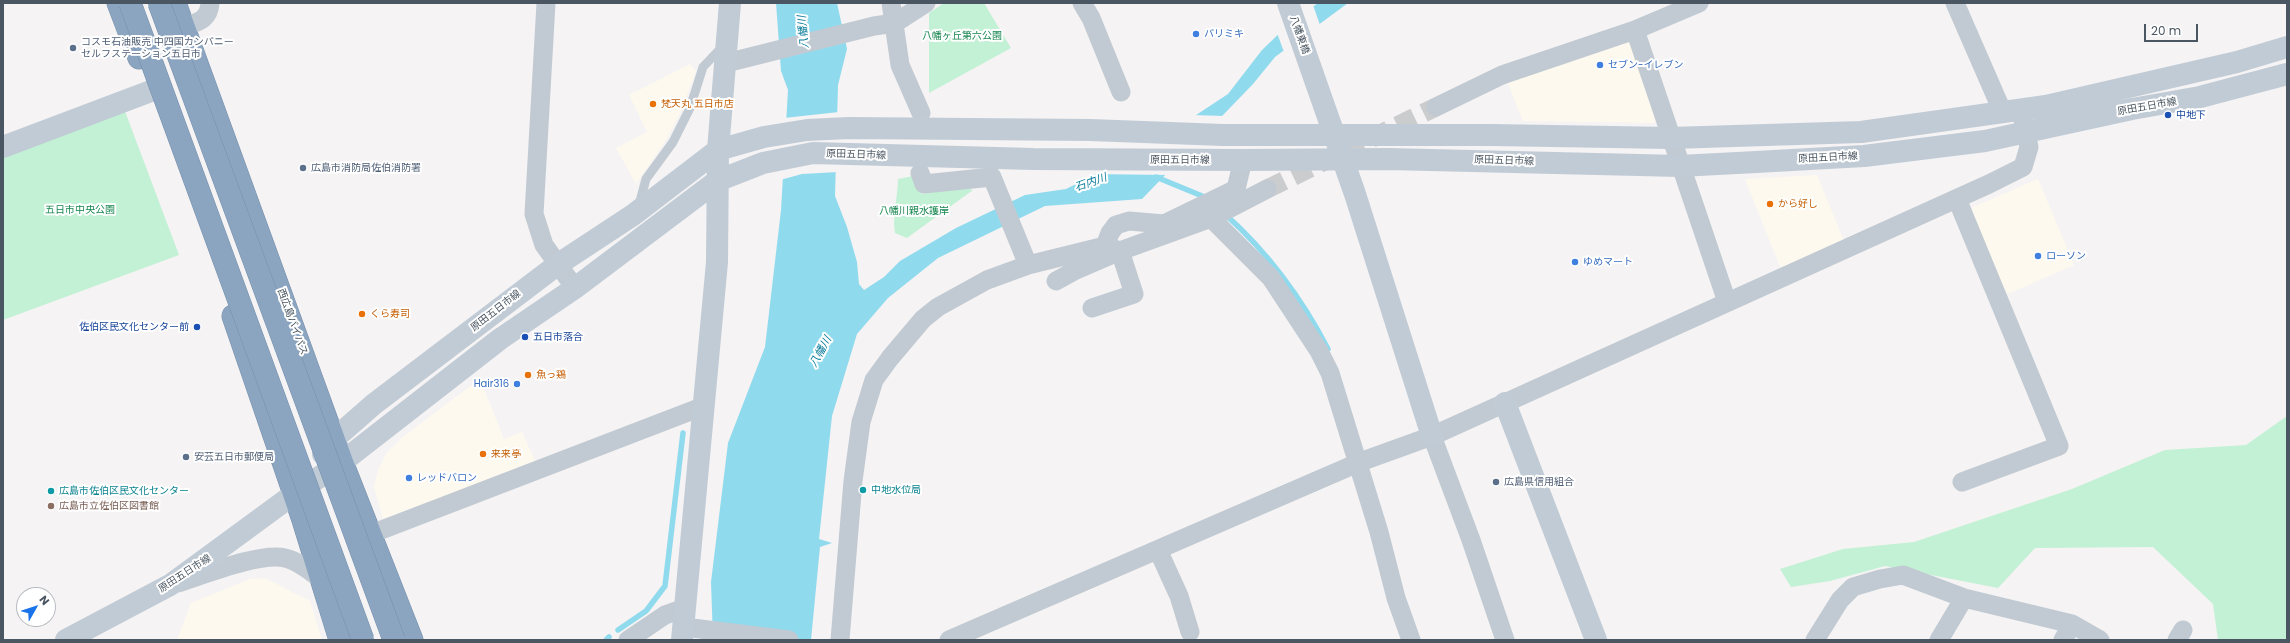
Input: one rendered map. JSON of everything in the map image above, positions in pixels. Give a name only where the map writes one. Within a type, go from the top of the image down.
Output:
[{"type":"highway","points":[[118,3],[225,291],[294,494],[340,640]]},
{"type":"highway","points":[[130,3],[363,640]]},
{"type":"highway","name":"西広島バイパス","points":[[159,3],[394,640]]},
{"type":"highway","name":"西広島バイパス","points":[[175,3],[342,462],[412,640]]},
{"type":"main road","points":[[687,626],[717,262],[718,150],[733,62],[727,41],[730,3]]},
{"type":"main road","name":"八幡東橋","points":[[1289,4],[1335,135],[1432,436]]},
{"type":"main road","name":"原田五日市線","points":[[294,494],[334,439],[374,404],[557,265],[637,212],[718,150],[756,139],[807,130],[849,128],[1090,130],[1223,135],[1671,138],[1861,132],[2012,112],[2237,62],[2287,47]]},
{"type":"main road","name":"原田五日市線","points":[[66,640],[170,585],[294,494],[342,462],[500,339],[575,288],[717,181],[755,166],[812,153],[1033,159],[1343,160],[1388,158],[1680,166],[1864,156],[1985,141],[2132,109],[2200,97],[2287,74]]},
{"type":"main road","points":[[3,146],[151,91]]},
{"type":"main road","points":[[1505,403],[1596,640]]},
{"type":"street","points":[[184,27],[204,20],[209,12],[210,3]]},
{"type":"street","points":[[546,3],[534,214],[544,246],[575,288]]},
{"type":"street","points":[[891,3],[900,65],[921,113]]},
{"type":"street","points":[[733,62],[874,26],[895,23],[926,3]]},
{"type":"street","points":[[1082,3],[1091,18],[1121,92]]},
{"type":"street","points":[[1436,107],[1502,75],[1635,30],[1700,3]]},
{"type":"street","points":[[949,640],[1363,461],[1432,436],[1957,199],[2023,167],[2029,147],[2026,133],[2012,112],[1954,3]]},
{"type":"street","points":[[1635,30],[1727,302]]},
{"type":"street","points":[[1092,308],[1134,294],[1113,249],[1110,233],[1116,225],[1129,221],[1164,224],[1215,209],[1236,189],[1244,160]]},
{"type":"street","points":[[920,173],[924,184],[992,177],[1026,258]]},
{"type":"street","points":[[1056,281],[1113,249],[1267,189]]},
{"type":"street","points":[[1957,199],[2059,446],[1962,482]]},
{"type":"street","points":[[1215,209],[1271,278],[1320,351],[1330,372],[1363,461],[1396,598],[1411,640]]},
{"type":"street","points":[[840,640],[857,448],[861,422],[874,380],[907,336],[938,307],[1026,258],[1113,249]]},
{"type":"street","points":[[371,534],[704,406]]},
{"type":"street","points":[[1432,436],[1471,540],[1505,640]]},
{"type":"street","points":[[1158,550],[1179,596],[1190,632]]},
{"type":"street","points":[[170,585],[245,563],[272,557],[284,558],[297,562],[322,580]]},
{"type":"street","points":[[1815,640],[1840,600],[1853,587],[1880,579],[1903,575],[1964,598],[2067,632],[2100,640]]},
{"type":"street","points":[[1939,640],[1964,598]]},
{"type":"street","points":[[628,640],[665,615],[687,626],[789,640]]},
{"type":"lane","points":[[637,212],[646,179],[673,142],[690,108],[703,67],[727,41]]},
{"type":"shaded area","points":[[1627,41],[1634,45],[1658,118],[1653,123],[1523,121],[1507,81]]},
{"type":"shaded area","points":[[690,64],[696,71],[681,111],[666,140],[636,184],[616,148],[647,132],[629,95]]},
{"type":"shaded area","points":[[1817,175],[1844,241],[1781,269],[1745,179]]},
{"type":"shaded area","points":[[2038,179],[2074,265],[2008,294],[2001,290],[1970,220],[1973,207]]},
{"type":"shaded area","points":[[480,379],[504,439],[522,432],[536,463],[383,519],[374,487],[378,470],[387,452],[404,436]]},
{"type":"shaded area","points":[[265,578],[310,601],[322,640],[177,640],[191,603],[250,579]]},
{"type":"green space","name":"八幡ヶ丘第六公園","points":[[944,3],[984,3],[1011,48],[929,93],[929,13]]},
{"type":"green space","name":"五日市中央公園","points":[[123,106],[179,255],[3,320],[3,151]]},
{"type":"green space","name":"八幡川親水護岸","points":[[913,176],[922,194],[961,187],[973,190],[907,238],[895,233],[894,227],[898,179]]},
{"type":"green space","points":[[2287,416],[2287,640],[2218,640],[2213,604],[2153,547],[2035,548],[1998,588],[1885,566],[1830,581],[1791,587],[1780,569],[1843,549],[1914,542],[2072,489],[2165,450],[2246,445]]},
{"type":"water","points":[[776,3],[837,3],[847,49],[838,85],[835,196],[847,227],[857,262],[859,284],[864,290],[884,277],[900,261],[956,228],[1025,195],[1066,189],[1140,152],[1228,94],[1262,50],[1288,25],[1318,3],[1348,3],[1275,57],[1253,84],[1142,199],[1045,206],[938,258],[888,298],[857,334],[832,416],[819,539],[832,543],[820,547],[811,640],[713,640],[711,582],[728,443],[765,347],[781,210],[788,90],[781,71]]},
{"type":"pier","points":[[1313,5],[1320,25],[1284,52],[1277,33]]},
{"type":"pier","points":[[839,112],[838,172],[802,174],[780,180],[784,118]]},
{"type":"pier","points":[[1192,115],[1225,116],[1169,175],[1091,174],[1139,150]]},
{"type":"waterway","points":[[1156,177],[1207,198]]},
{"type":"waterway","points":[[1226,215],[1256,245],[1283,277],[1307,312],[1328,349]]},
{"type":"waterway","points":[[618,630],[646,611],[665,586],[683,433]]},
{"type":"waterway","points":[[606,640],[609,637]]},
{"type":"tunnel","points":[[1267,189],[1436,107]]},
{"type":"place","name":"パリミキ","points":[[1196,34]]},
{"type":"place","name":"コスモ石油販売 中四国カンパニー セルフステーション五日市","points":[[73,48]]},
{"type":"place","name":"セブン-イレブン","points":[[1600,65]]},
{"type":"place","name":"梵天丸 五日市店","points":[[653,104]]},
{"type":"place","name":"中地下","points":[[2168,115]]},
{"type":"place","name":"広島市消防局佐伯消防署","points":[[303,168]]},
{"type":"place","name":"から好し","points":[[1770,204]]},
{"type":"place","name":"ローソン","points":[[2038,256]]},
{"type":"place","name":"ゆめマート","points":[[1575,262]]},
{"type":"place","name":"くら寿司","points":[[362,314]]},
{"type":"place","name":"佐伯区民文化センター前","points":[[197,327]]},
{"type":"place","name":"五日市落合","points":[[525,337]]},
{"type":"place","name":"魚っ鶏","points":[[528,375]]},
{"type":"place","name":"Hair316","points":[[517,384]]},
{"type":"place","name":"来来亭","points":[[483,454]]},
{"type":"place","name":"安芸五日市郵便局","points":[[186,457]]},
{"type":"place","name":"レッドバロン","points":[[409,478]]},
{"type":"place","name":"広島県信用組合","points":[[1496,482]]},
{"type":"place","name":"中地水位局","points":[[863,490]]},
{"type":"place","name":"広島市佐伯区民文化センター","points":[[51,491]]},
{"type":"place","name":"広島市立佐伯区図書館","points":[[51,506]]},
{"type":"water label","name":"八幡川","points":[[804,32]]},
{"type":"water label","name":"石内川","points":[[1091,183]]},
{"type":"water label","name":"八幡川","points":[[821,352]]}]
